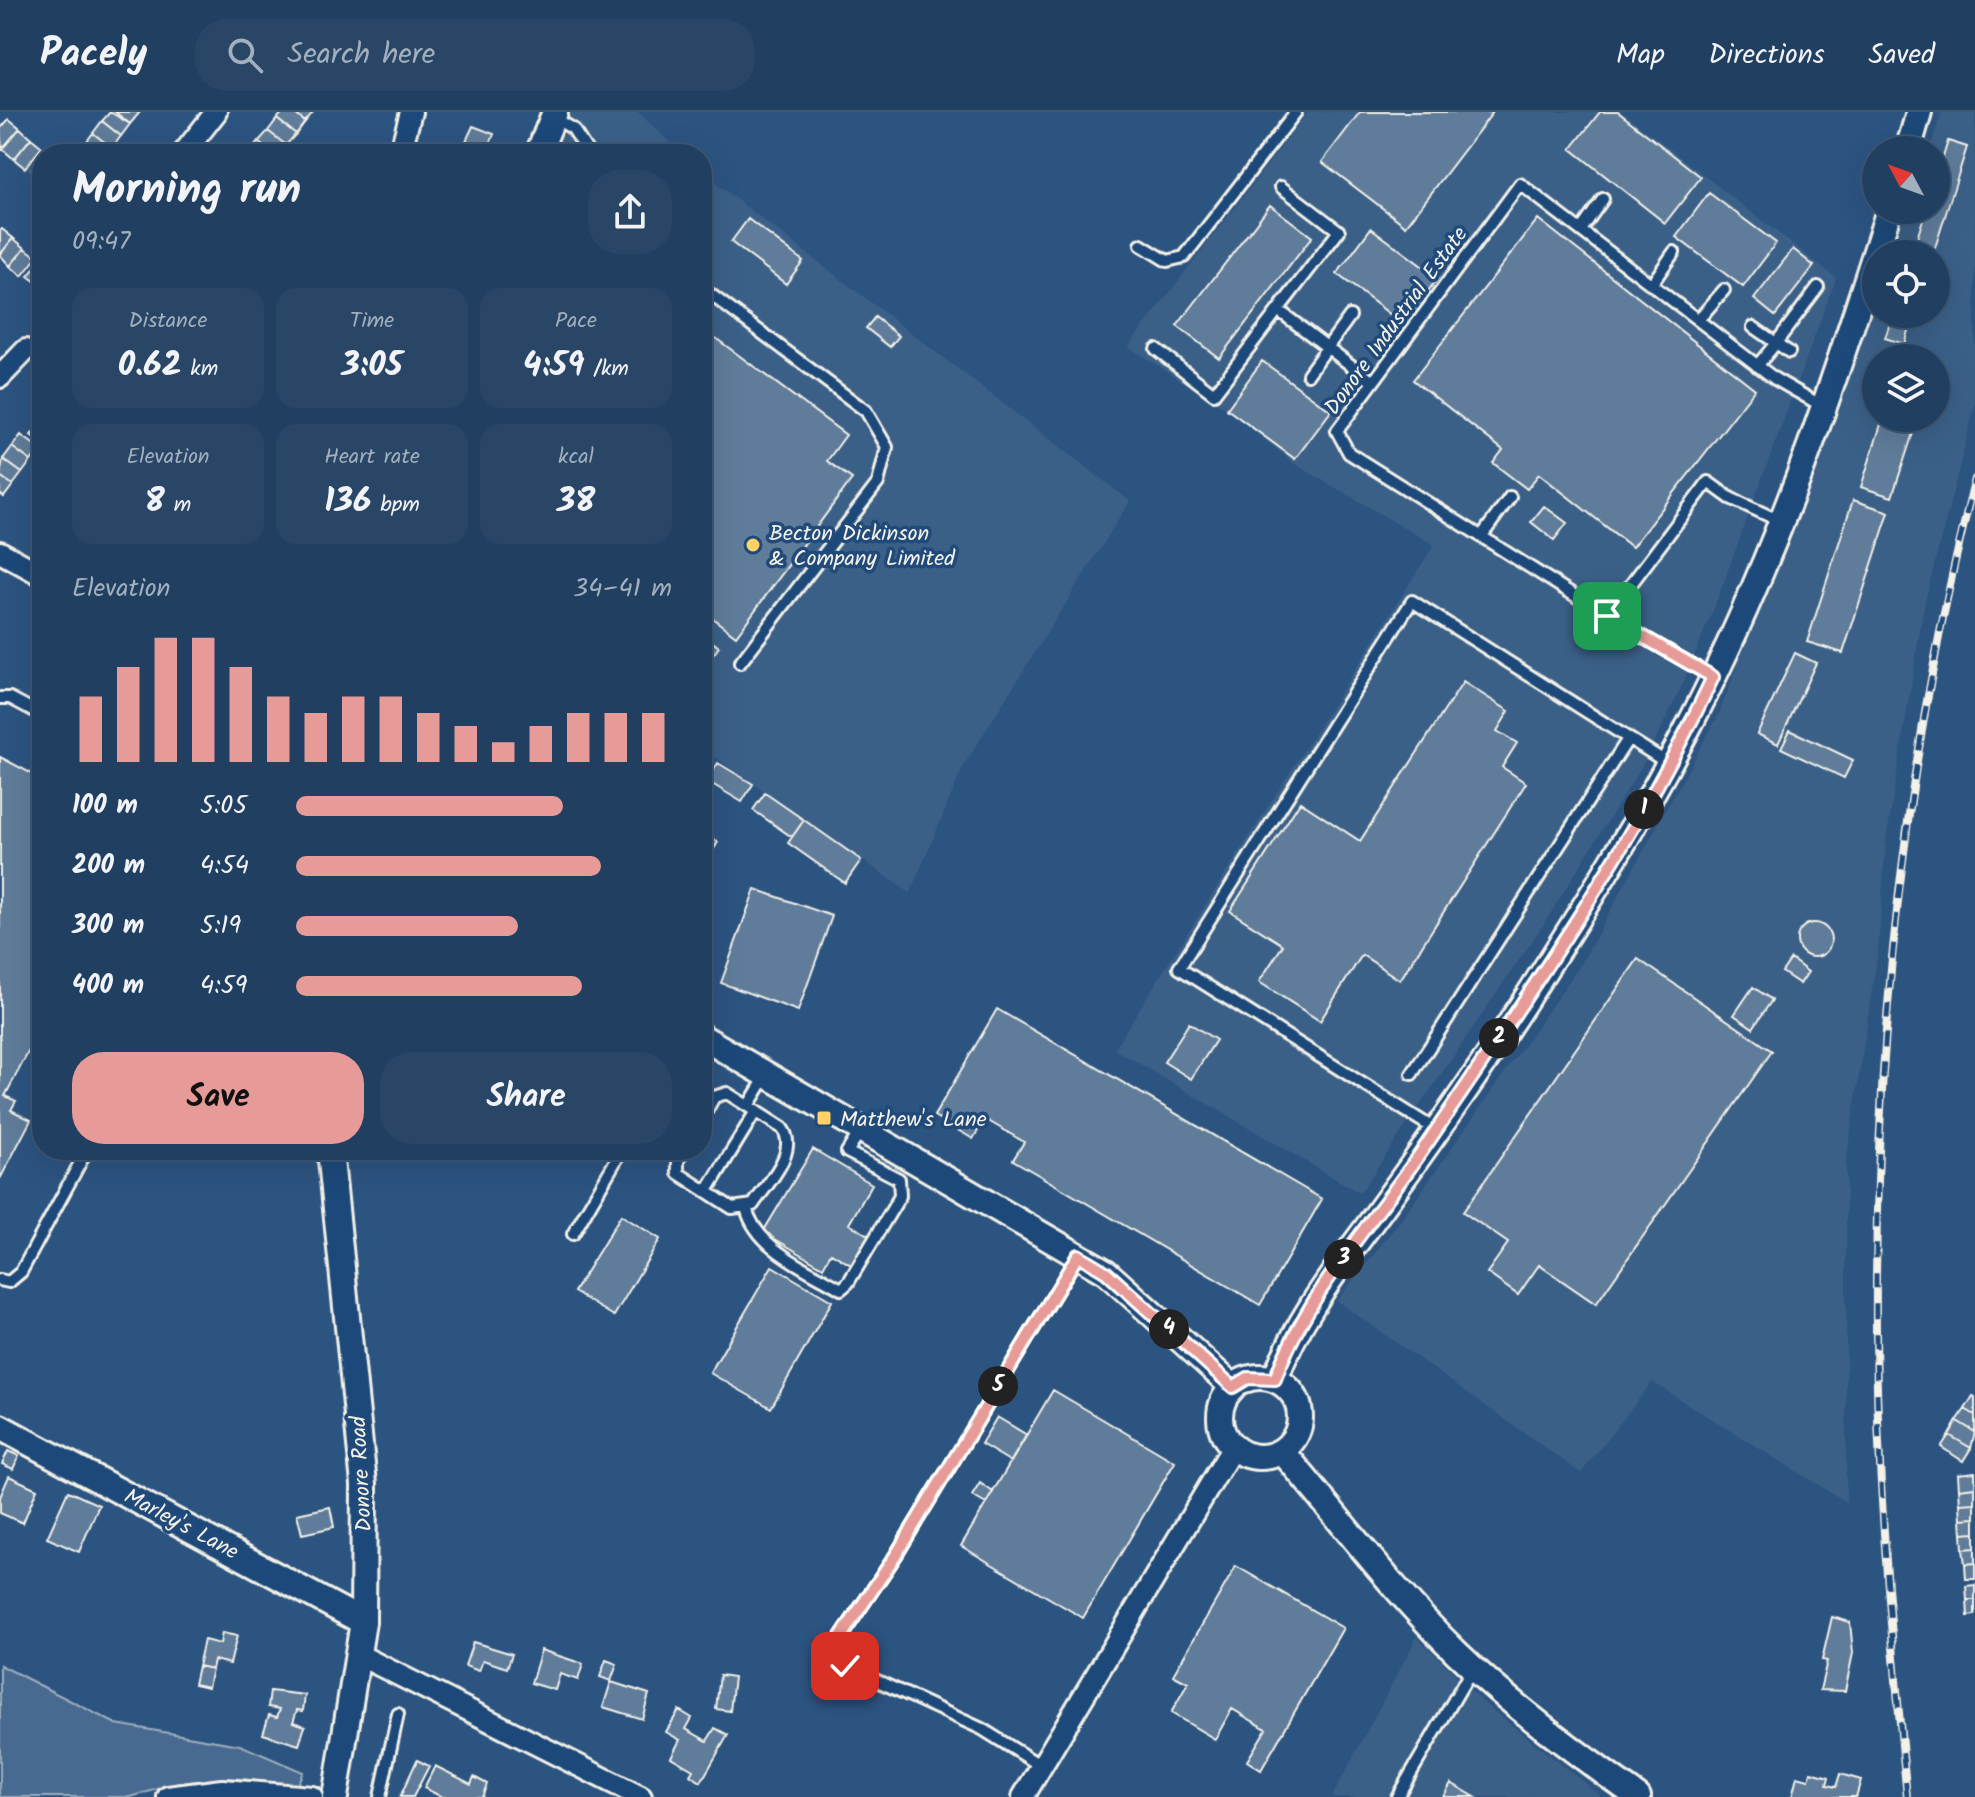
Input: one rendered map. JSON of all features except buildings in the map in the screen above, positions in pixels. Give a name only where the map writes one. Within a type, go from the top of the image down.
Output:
[{"type":"street","points":[[191,144],[216,112]]},
{"type":"street","points":[[403,144],[411,112]]},
{"type":"street","points":[[1912,136],[1919,112]]},
{"type":"street","points":[[542,144],[554,115]]},
{"type":"street","points":[[1275,1379],[1290,1339],[1308,1307],[1436,1130],[1537,982],[1630,834],[1669,764],[1713,677],[1781,522],[1824,406],[1884,224]]},
{"type":"street","points":[[0,377],[26,350]]},
{"type":"street","points":[[0,552],[32,570]]},
{"type":"street","points":[[712,1043],[1106,1272],[1233,1387]]},
{"type":"street","name":"Donore Road","points":[[331,1160],[364,1484],[363,1622],[335,1797]]},
{"type":"street","points":[[1248,1378],[1275,1379],[1288,1387],[1298,1402],[1301,1418],[1295,1437],[1282,1451],[1259,1457],[1233,1447],[1223,1434],[1219,1413],[1223,1400],[1233,1387],[1248,1378]]},
{"type":"street","name":"Marley's Lane","points":[[0,1427],[363,1622]]},
{"type":"street","points":[[1023,1797],[1233,1447]]},
{"type":"street","points":[[1282,1451],[1411,1606],[1474,1668],[1638,1797]]},
{"type":"street","points":[[357,1654],[641,1797]]},
{"type":"street","points":[[168,1797],[222,1790],[312,1797]]},
{"type":"lane","points":[[1141,245],[1167,261],[1184,257],[1296,112]]},
{"type":"lane","points":[[554,115],[573,129],[583,144]]},
{"type":"lane","name":"Donore Industrial Estate","points":[[1713,677],[1607,616],[1349,453],[1337,431],[1520,184],[1757,366],[1824,406]]},
{"type":"lane","points":[[1156,349],[1214,394],[1339,231],[1281,187]]},
{"type":"lane","points":[[1581,230],[1603,199]]},
{"type":"lane","points":[[1651,285],[1674,252]]},
{"type":"lane","points":[[1757,366],[1818,287]]},
{"type":"lane","points":[[1698,320],[1724,290]]},
{"type":"lane","points":[[712,296],[866,411],[887,447],[878,483],[740,663]]},
{"type":"lane","points":[[1278,310],[1373,382]]},
{"type":"lane","points":[[1308,374],[1350,316]]},
{"type":"lane","points":[[1753,327],[1789,352]]},
{"type":"lane","points":[[1607,616],[1708,482],[1730,498],[1781,522]]},
{"type":"lane","points":[[1481,537],[1510,497]]},
{"type":"lane","points":[[1436,1130],[1179,968],[1412,601],[1669,764]]},
{"type":"lane","points":[[0,698],[10,698],[32,710]]},
{"type":"lane","points":[[1412,1074],[1628,739]]},
{"type":"lane","points":[[707,1191],[767,1075]]},
{"type":"lane","points":[[679,1160],[678,1173],[732,1208],[746,1207],[753,1205],[788,1151],[782,1128],[727,1093],[712,1101]]},
{"type":"lane","points":[[746,1207],[753,1230],[789,1258],[841,1289],[856,1270],[900,1196],[902,1187],[899,1179],[847,1152],[861,1130]]},
{"type":"lane","points":[[0,1280],[9,1282],[21,1272],[82,1160]]},
{"type":"lane","points":[[573,1234],[616,1160]]},
{"type":"lane","points":[[1041,1766],[982,1729],[845,1666],[840,1638],[896,1555],[1078,1255]]},
{"type":"lane","points":[[1397,1797],[1474,1668]]},
{"type":"lane","points":[[380,1797],[398,1714]]},
{"type":"shaded area","points":[[558,112],[638,112],[672,144],[547,144]]},
{"type":"shaded area","points":[[1308,112],[1622,112],[1836,278],[1714,608],[1678,694],[1645,761],[1545,922],[1360,1193],[1114,1049],[1434,545],[1295,464],[1227,409],[1128,347]]},
{"type":"shaded area","points":[[1942,112],[1975,112],[1975,405],[1924,605],[1886,841],[1878,950],[1846,1163],[1846,1502],[1652,1382],[1581,1473],[1337,1301],[1402,1219],[1581,964],[1720,712],[1863,328],[1950,328],[1950,240],[1895,240],[1901,224],[1950,224],[1950,136],[1934,136]]},
{"type":"shaded area","points":[[712,181],[1130,501],[964,765],[910,893],[712,755]]},
{"type":"shaded area","points":[[1417,1637],[1486,1705],[1599,1797],[1332,1797]]},
{"type":"shaded area","points":[[0,1665],[116,1724],[240,1745],[303,1772],[297,1785],[231,1778],[178,1783],[131,1797],[0,1797]]},
{"type":"railway","points":[[1907,1797],[1879,1448],[1876,1331],[1881,1116],[1898,902],[1912,795],[1929,688],[1975,479]]},
{"type":"place","name":"Becton Dickinson & Company Limited","points":[[753,545]]},
{"type":"place","name":"Matthew's Lane","points":[[824,1118]]},
{"type":"route","points":[[845,1666],[840,1638],[896,1555],[1078,1255],[1106,1272],[1233,1387],[1248,1378],[1259,1376],[1275,1379],[1290,1339],[1308,1307],[1390,1197],[1537,982],[1630,834],[1713,677],[1607,616]]}]
